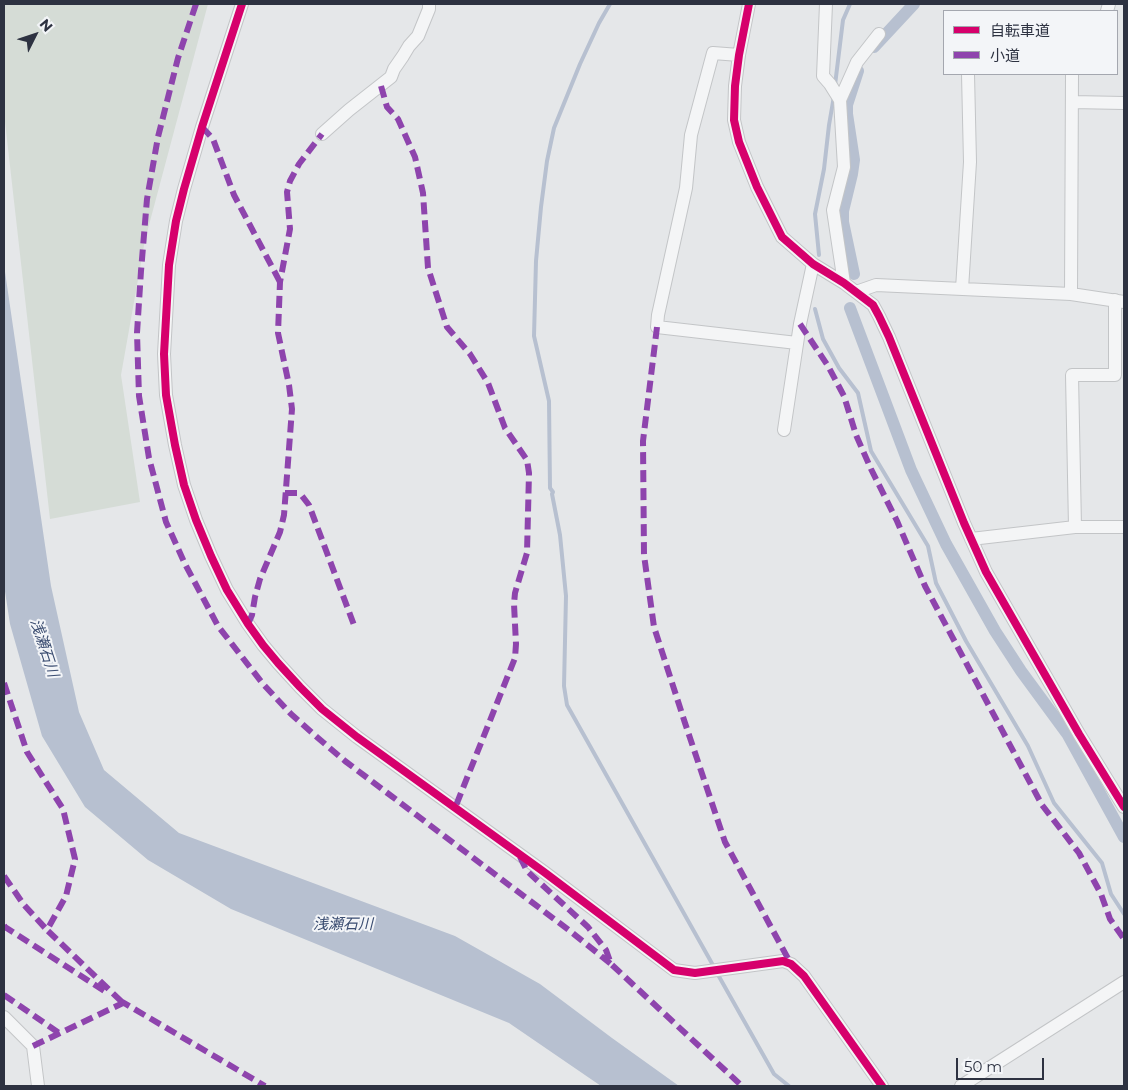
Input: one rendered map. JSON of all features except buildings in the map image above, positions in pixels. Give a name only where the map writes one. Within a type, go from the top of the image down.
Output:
[{"type":"street","points":[[242,4],[192,162],[176,221],[169,265],[164,354],[166,395],[184,485],[211,556],[227,590],[263,645],[322,709],[357,737],[544,872],[674,970],[695,973],[783,961],[791,964],[804,976],[882,1086]]},
{"type":"street","points":[[322,134],[390,77],[409,46],[418,36],[429,9],[429,4]]},
{"type":"street","points":[[749,4],[739,55],[735,86],[734,120],[739,142],[757,187],[782,237],[813,264],[844,283],[873,305],[880,316],[986,572],[1124,807]]},
{"type":"street","points":[[826,4],[823,76],[840,100]]},
{"type":"street","points":[[844,283],[832,210],[844,167],[840,100],[857,62],[879,34]]},
{"type":"street","points":[[739,55],[713,53],[692,136],[686,188],[657,326],[797,344]]},
{"type":"street","points":[[962,289],[970,162],[968,75]]},
{"type":"street","points":[[1071,294],[1072,75]]},
{"type":"street","points":[[1072,102],[1124,103]]},
{"type":"street","points":[[784,430],[797,344],[813,264]]},
{"type":"street","points":[[856,292],[876,286],[1071,294],[1120,301],[1115,376],[1072,375],[1075,527]]},
{"type":"street","points":[[971,539],[1075,527],[1124,527]]},
{"type":"street","points":[[961,1086],[1124,982]]},
{"type":"street","points":[[4,1018],[33,1046],[38,1086]]},
{"type":"shaded area","points":[[4,4],[208,4],[145,240],[121,375],[140,502],[50,519],[4,113]]},
{"type":"water","name":"浅瀬石川","points":[[4,265],[51,586],[79,712],[104,770],[179,833],[455,936],[540,984],[679,1086],[601,1086],[509,1023],[231,909],[148,860],[85,807],[42,736],[10,624],[4,585]]},
{"type":"waterway","points":[[610,4],[580,64],[554,128],[547,161],[536,261],[534,336],[549,401],[550,488],[553,492],[560,535],[566,596],[564,686],[567,705],[714,967]]},
{"type":"waterway","points":[[835,85],[843,20],[850,4]]},
{"type":"waterway","points":[[874,47],[914,4]]},
{"type":"waterway","points":[[854,274],[843,222],[843,211],[854,160],[847,105],[858,71]]},
{"type":"waterway","points":[[819,255],[815,214],[824,169],[834,96]]},
{"type":"waterway","points":[[850,308],[911,470],[946,544],[995,631],[1021,671],[1068,735],[1124,837]]},
{"type":"waterway","points":[[815,309],[823,339],[839,368],[858,393],[871,451],[928,546],[936,583],[966,641],[1028,746],[1054,803],[1102,863],[1111,894],[1124,914]]},
{"type":"waterway","points":[[717,973],[774,1074],[789,1086]]},
{"type":"marked path","points":[[196,4],[178,58],[158,137],[147,199],[137,333],[139,396],[149,458],[166,522],[185,564],[218,626],[263,684],[291,714],[345,761],[611,964]]},
{"type":"marked path","points":[[381,86],[387,107],[398,119],[415,157],[423,193],[428,268],[447,327],[470,354],[488,383],[505,428],[527,460],[529,473],[527,553],[515,593],[514,604],[515,658],[455,808]]},
{"type":"marked path","points":[[202,127],[213,139],[234,195],[280,282]]},
{"type":"marked path","points":[[248,624],[252,615],[260,579],[280,532],[284,515],[292,409],[278,333],[280,282],[290,229],[287,192],[290,181],[299,164],[322,134]]},
{"type":"marked path","points":[[800,324],[828,366],[844,396],[856,435],[897,521],[925,586],[1042,805],[1079,853],[1101,894],[1110,919],[1124,939]]},
{"type":"marked path","points":[[657,327],[643,441],[644,555],[654,627],[725,842],[791,964]]},
{"type":"marked path","points":[[285,493],[297,493],[309,505],[354,625]]},
{"type":"marked path","points":[[4,683],[27,752],[63,809],[75,859],[66,896],[47,930],[123,1003]]},
{"type":"marked path","points":[[520,857],[527,871],[588,927],[606,950],[611,964],[742,1086]]},
{"type":"marked path","points":[[4,876],[24,905],[47,930]]},
{"type":"marked path","points":[[4,925],[106,992]]},
{"type":"marked path","points":[[4,995],[59,1033]]},
{"type":"marked path","points":[[119,1000],[265,1086]]},
{"type":"marked path","points":[[33,1046],[123,1003]]},
{"type":"cycle path","points":[[242,4],[202,127],[176,221],[169,265],[164,354],[166,395],[184,485],[196,520],[227,590],[263,645],[322,709],[357,737],[544,872],[674,970],[695,973],[783,961],[791,964],[804,976],[882,1086]]},
{"type":"cycle path","points":[[749,4],[739,55],[735,86],[734,120],[739,142],[757,187],[782,237],[813,264],[844,283],[873,305],[889,337],[964,523],[986,572],[1079,734],[1124,807]]}]
